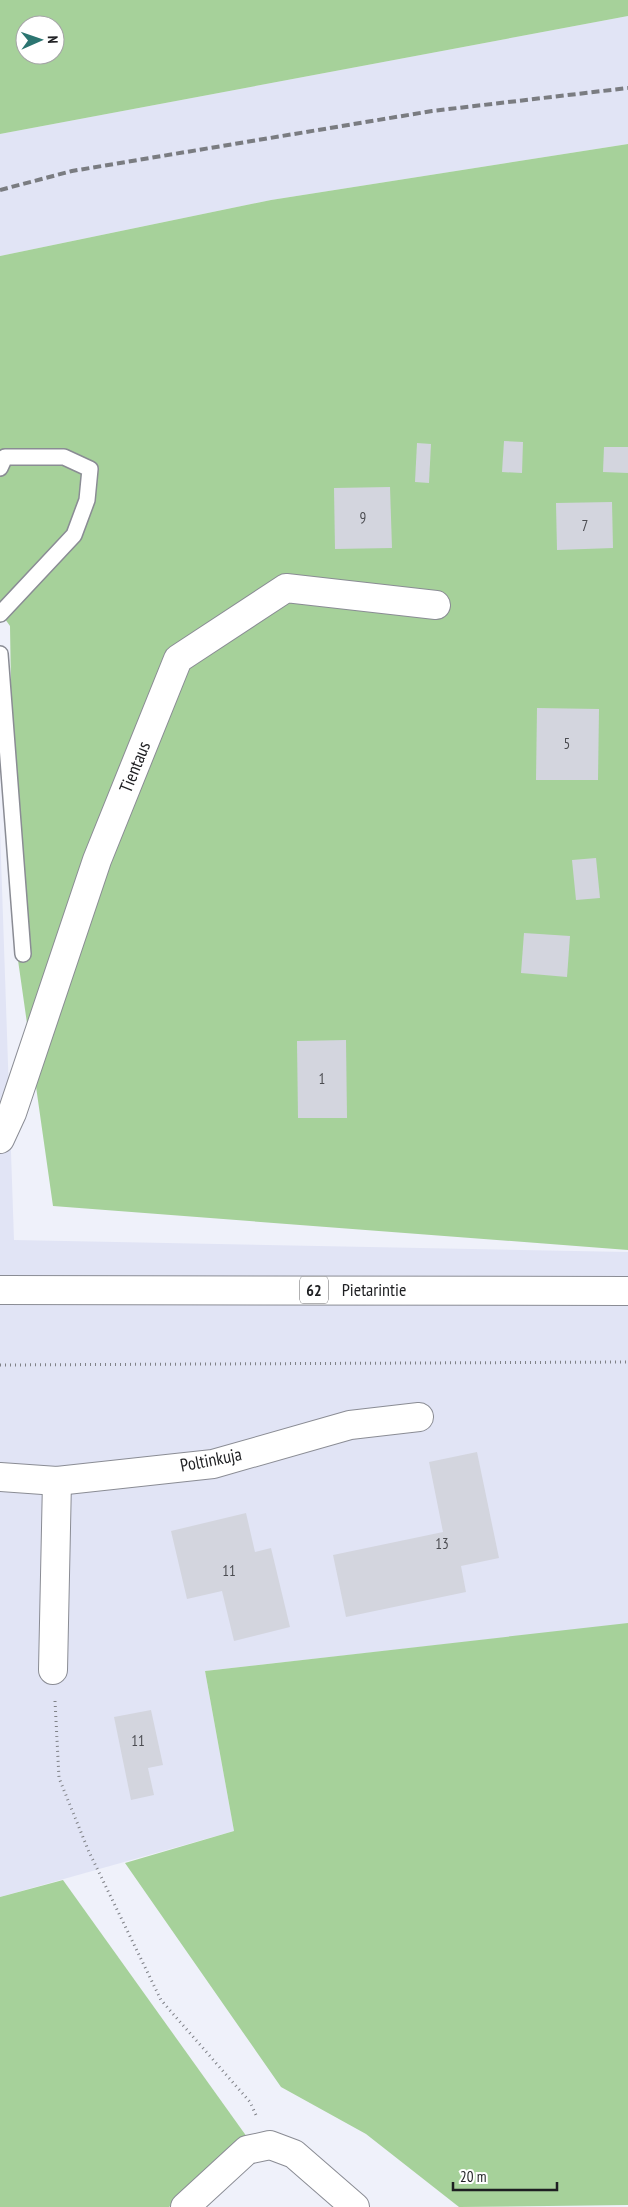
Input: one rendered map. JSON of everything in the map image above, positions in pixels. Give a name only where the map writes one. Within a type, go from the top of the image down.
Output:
[{"type":"street","name":"Tientaus","points":[[0,1139],[12,1114],[97,860],[178,660],[286,588],[436,605]]},
{"type":"street","name":"Pietarintie","points":[[0,1290],[628,1291]]},
{"type":"street","name":"Poltinkuja","points":[[0,1478],[57,1481],[213,1464],[350,1425],[419,1417]]},
{"type":"street","points":[[53,1670],[57,1481]]},
{"type":"street","points":[[185,2207],[247,2150],[270,2145],[294,2154],[355,2207]]},
{"type":"lane","points":[[0,468],[5,457],[64,457],[90,469],[87,500],[74,535],[0,614]]},
{"type":"lane","points":[[0,654],[23,954]]},
{"type":"path","points":[[0,1365],[628,1362]]},
{"type":"path","points":[[53,1670],[59,1778],[89,1852],[161,2000],[250,2102],[270,2145]]},
{"type":"shaded area","points":[[628,16],[628,144],[271,200],[0,256],[0,134]]},
{"type":"shaded area","points":[[0,829],[14,1240],[628,1252],[628,1624],[205,1671],[234,1831],[0,1897]]},
{"type":"green space","points":[[0,0],[628,0],[628,16],[0,134]]},
{"type":"green space","points":[[628,144],[628,1250],[53,1206],[15,939],[10,626],[0,612],[0,256],[271,200]]},
{"type":"green space","points":[[628,1623],[628,2205],[459,2207],[366,2134],[281,2087],[125,1863],[234,1831],[205,1671]]},
{"type":"green space","points":[[63,1880],[247,2137],[169,2207],[0,2207],[0,1897]]},
{"type":"building","points":[[504,441],[523,442],[522,473],[502,472]]},
{"type":"building","points":[[417,443],[431,444],[429,483],[415,482]]},
{"type":"building","points":[[604,447],[628,447],[628,473],[603,472]]},
{"type":"building","points":[[390,487],[392,548],[335,549],[334,488]]},
{"type":"building","points":[[612,502],[613,548],[557,550],[556,503]]},
{"type":"building","points":[[537,708],[599,709],[598,780],[536,780]]},
{"type":"building","points":[[596,858],[600,898],[576,900],[572,860]]},
{"type":"building","points":[[524,933],[570,936],[567,977],[521,973]]},
{"type":"building","points":[[346,1040],[347,1118],[298,1118],[297,1041]]},
{"type":"building","points":[[477,1452],[499,1558],[461,1566],[466,1592],[346,1617],[333,1555],[443,1532],[429,1462]]},
{"type":"building","points":[[246,1513],[255,1552],[271,1548],[290,1627],[234,1641],[222,1591],[187,1599],[171,1531]]},
{"type":"building","points":[[151,1710],[163,1765],[148,1768],[154,1795],[131,1800],[114,1717]]},
{"type":"railway","points":[[0,190],[72,171],[432,111],[628,88]]}]
